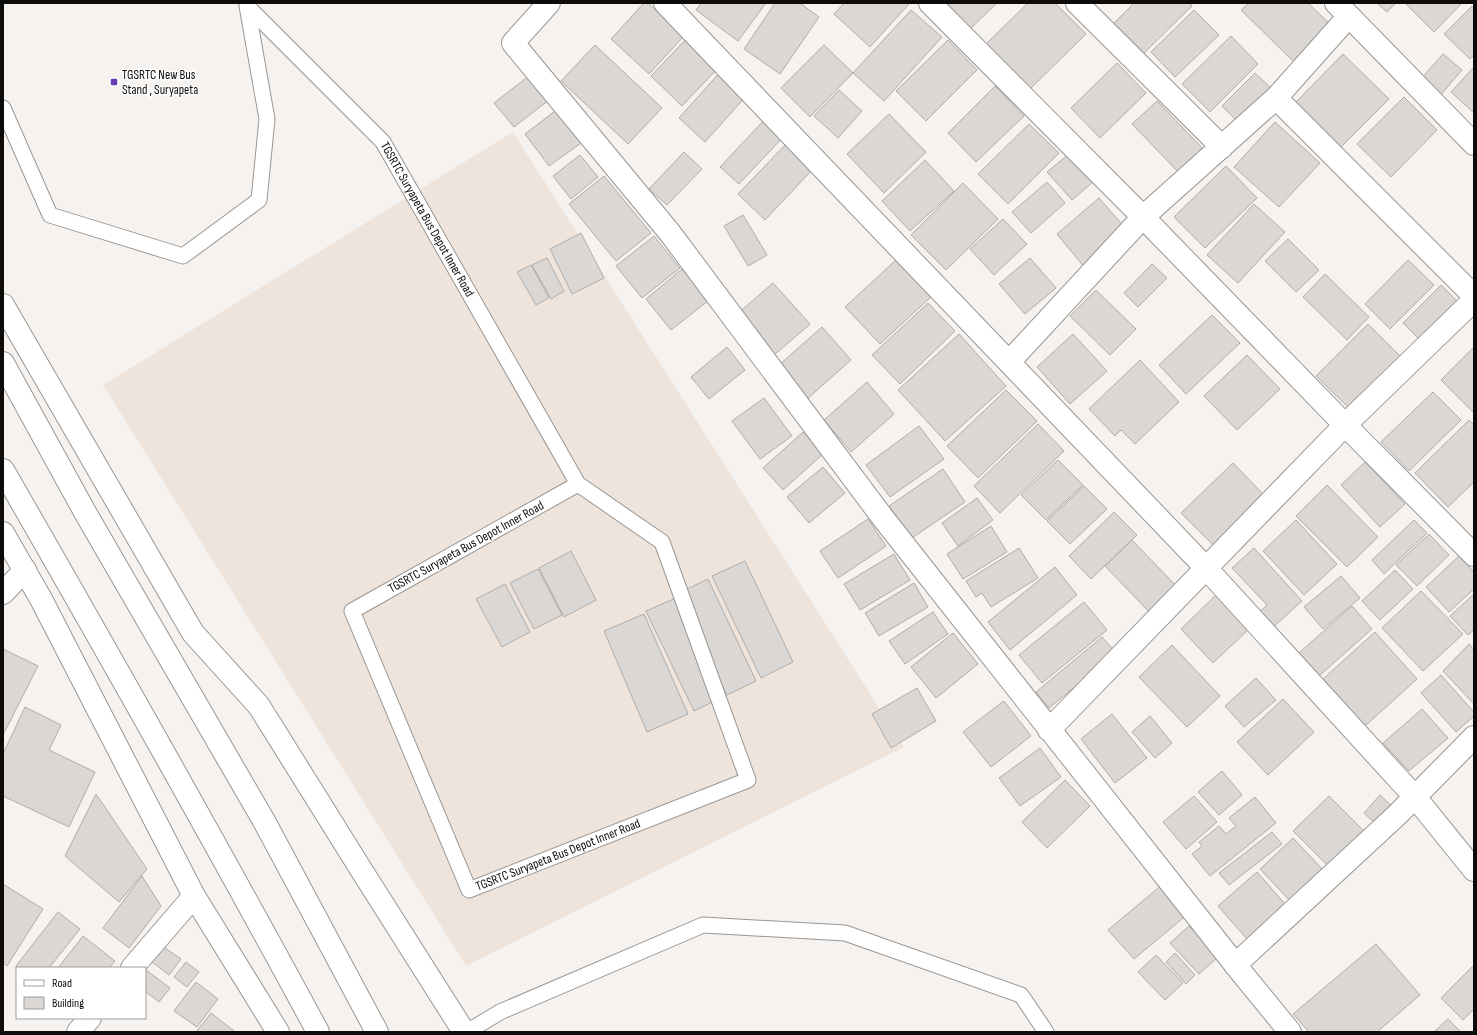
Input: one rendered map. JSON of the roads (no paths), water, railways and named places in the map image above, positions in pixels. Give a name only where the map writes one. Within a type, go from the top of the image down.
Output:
[{"type":"main road","points":[[549,3],[513,43],[670,234],[883,518],[1235,965],[1290,1032]]},
{"type":"main road","points":[[665,3],[1206,568],[1415,797],[1474,870]]},
{"type":"main road","points":[[930,3],[1144,217],[1345,425],[1474,555]]},
{"type":"main road","points":[[1077,3],[1222,147]]},
{"type":"main road","points":[[1009,362],[1144,217],[1276,98],[1342,10],[1474,144]]},
{"type":"main road","points":[[1276,98],[1474,296]]},
{"type":"main road","points":[[1049,730],[1345,425],[1474,300]]},
{"type":"main road","points":[[3,304],[193,633],[259,706],[362,871],[466,1032]]},
{"type":"main road","points":[[3,363],[86,514],[264,821],[377,1032]]},
{"type":"main road","points":[[3,470],[87,616],[318,1032]]},
{"type":"main road","points":[[3,533],[44,606],[194,896],[278,1032]]},
{"type":"main road","points":[[3,593],[24,570]]},
{"type":"main road","points":[[1235,965],[1397,815],[1474,737]]},
{"type":"main road","points":[[133,967],[194,896]]},
{"type":"main road","points":[[78,1032],[89,1019]]},
{"type":"lane","points":[[3,108],[50,215],[183,256],[259,200],[266,119],[247,5]]},
{"type":"lane","name":"TGSRTC Suryapeta Bus Depot Inner Road","points":[[247,5],[383,142],[578,484],[662,542],[748,780],[469,890],[352,611],[578,484]]},
{"type":"lane","points":[[466,1032],[500,1012],[703,926],[845,933],[1020,995],[1046,1032]]},
{"type":"place","name":"TGSRTC New Bus Stand , Suryapeta","points":[[114,82]]}]
